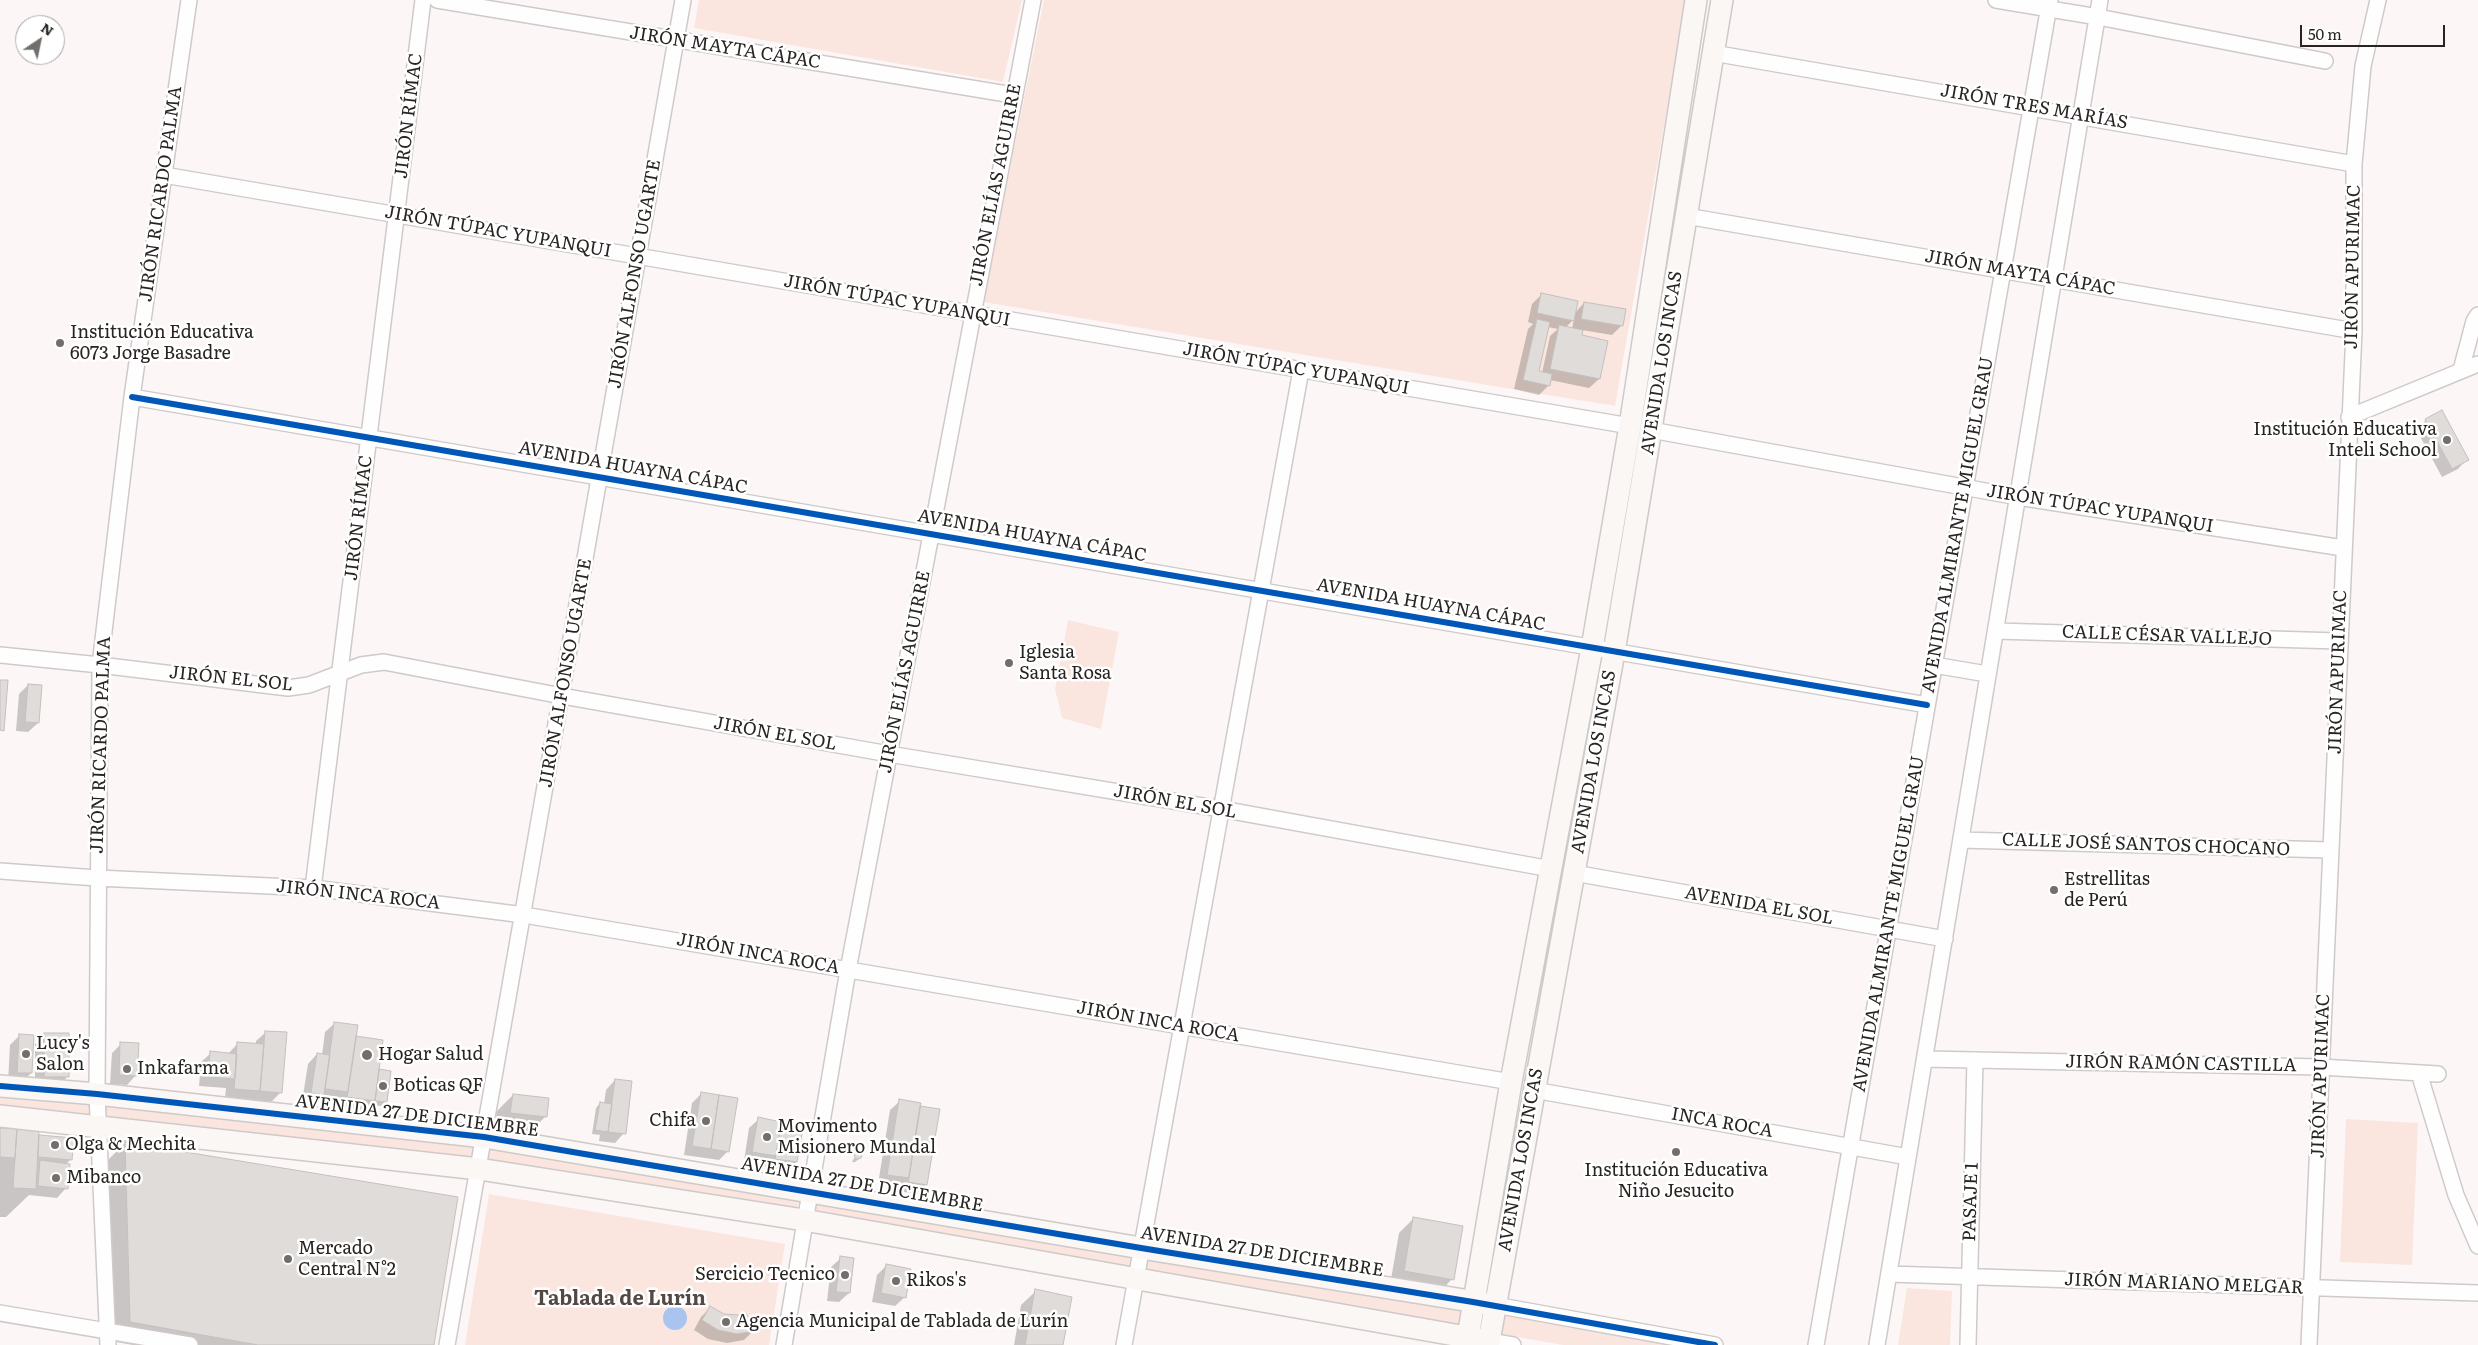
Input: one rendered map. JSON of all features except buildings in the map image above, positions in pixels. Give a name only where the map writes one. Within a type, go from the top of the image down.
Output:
[{"type":"street","name":"JIRÓN RICARDO PALMA","points":[[109,1338],[97,1094],[97,878],[100,665],[132,397],[189,0]]},
{"type":"street","name":"JIRÓN RÍMAC","points":[[313,888],[423,0]]},
{"type":"street","name":"JIRÓN MAYTA CÁPAC","points":[[438,0],[1013,95]]},
{"type":"street","name":"JIRÓN ALFONSO UGARTE","points":[[447,1345],[524,915],[683,0]]},
{"type":"street","name":"JIRÓN ELÍAS AGUIRRE","points":[[784,1345],[848,970],[1013,95],[1033,0]]},
{"type":"street","name":"AVENIDA LOS INCAS","points":[[1478,1342],[1473,1302],[1511,1082],[1592,648],[1630,426],[1696,0]]},
{"type":"street","name":"AVENIDA LOS INCAS","points":[[1478,1342],[1495,1305],[1574,873],[1614,652],[1722,0]]},
{"type":"street","points":[[1996,0],[2049,4],[2098,17],[2325,61]]},
{"type":"street","points":[[1877,1345],[2100,0]]},
{"type":"street","name":"JIRÓN APURIMAC","points":[[2309,1345],[2354,331],[2354,164],[2363,66],[2378,0]]},
{"type":"street","name":"AVENIDA ALMIRANTE MIGUEL GRAU","points":[[1816,1345],[2049,4]]},
{"type":"street","name":"JIRÓN TRES MARÍAS","points":[[1713,53],[2081,115],[2354,164]]},
{"type":"street","name":"JIRÓN TÚPAC YUPANQUI","points":[[164,175],[1630,426]]},
{"type":"street","name":"JIRÓN MAYTA CÁPAC","points":[[1686,216],[2354,331]]},
{"type":"street","points":[[2461,370],[2474,321],[2478,314]]},
{"type":"street","points":[[2349,417],[2478,364]]},
{"type":"street","points":[[1124,1345],[1301,370]]},
{"type":"street","name":"AVENIDA HUAYNA CÁPAC","points":[[132,397],[1927,705]]},
{"type":"street","name":"JIRÓN TÚPAC YUPANQUI","points":[[1651,430],[2018,497],[2343,548]]},
{"type":"street","name":"CALLE CÉSAR VALLEJO","points":[[1996,631],[2339,641]]},
{"type":"street","name":"JIRÓN EL SOL","points":[[0,655],[288,688],[309,685],[361,665],[384,662],[888,754],[1221,810],[1551,869]]},
{"type":"street","points":[[1934,665],[1987,674]]},
{"type":"street","name":"CALLE JOSÉ SANTOS CHOCANO","points":[[1961,840],[2330,850]]},
{"type":"street","name":"JIRÓN INCA ROCA","points":[[0,871],[97,878],[313,888],[524,915],[1511,1082]]},
{"type":"street","name":"AVENIDA EL SOL","points":[[1574,873],[1945,939]]},
{"type":"street","name":"JIRÓN RAMÓN CASTILLA","points":[[1925,1058],[2321,1067],[2438,1074]]},
{"type":"street","name":"PASAJE 1","points":[[1968,1345],[1968,1277],[1975,1060]]},
{"type":"street","points":[[2419,1072],[2456,1195],[2476,1242]]},
{"type":"street","name":"AVENIDA 27 DE DICIEMBRE","points":[[0,1086],[97,1094],[484,1137],[1141,1248],[1495,1305],[1716,1345]]},
{"type":"street","name":"INCA ROCA","points":[[1534,1090],[1908,1158]]},
{"type":"street","points":[[0,1116],[479,1169],[804,1220],[1136,1277],[1478,1342],[1513,1345]]},
{"type":"street","points":[[2476,1242],[2478,1221]]},
{"type":"street","name":"JIRÓN MARIANO MELGAR","points":[[1889,1274],[2478,1293]]},
{"type":"street","points":[[0,1313],[109,1338],[190,1345]]},
{"type":"shaded area","points":[[699,0],[1022,0],[1003,82],[694,28]]},
{"type":"shaded area","points":[[1044,0],[1686,0],[1615,406],[983,302]]},
{"type":"shaded area","points":[[1068,620],[1119,632],[1101,729],[1062,718],[1055,689]]},
{"type":"shaded area","points":[[0,1092],[91,1099],[91,1119],[0,1110]]},
{"type":"shaded area","points":[[105,1102],[475,1142],[472,1161],[105,1119]]},
{"type":"shaded area","points":[[2346,1119],[2418,1123],[2412,1265],[2340,1262]]},
{"type":"shaded area","points":[[490,1147],[801,1197],[796,1210],[486,1162]]},
{"type":"shaded area","points":[[489,1194],[785,1244],[769,1345],[465,1345]]},
{"type":"shaded area","points":[[815,1199],[1135,1254],[1133,1269],[812,1214]]},
{"type":"shaded area","points":[[1146,1255],[1466,1312],[1463,1328],[1143,1272]]},
{"type":"shaded area","points":[[1907,1288],[1952,1291],[1950,1345],[1898,1345]]},
{"type":"shaded area","points":[[1503,1313],[1677,1345],[1563,1345],[1500,1334]]},
{"type":"water","points":[[675,1306],[683,1310],[687,1318],[683,1326],[675,1330],[667,1326],[663,1318],[667,1310]]},
{"type":"cycle path","points":[[132,397],[1927,705]]},
{"type":"cycle path","points":[[0,1086],[97,1094],[484,1137],[1473,1302],[1715,1345]]},
{"type":"place","name":"Institución Educativa 6073 Jorge Basadre","points":[[60,343]]},
{"type":"place","name":"Institución Educativa Inteli School","points":[[2447,440]]},
{"type":"place","name":"Iglesia Santa Rosa","points":[[1009,663]]},
{"type":"place","name":"Estrellitas de Perú","points":[[2054,890]]},
{"type":"place","name":"Lucy's Salon","points":[[26,1054]]},
{"type":"place","name":"Hogar Salud","points":[[367,1055]]},
{"type":"place","name":"Inkafarma","points":[[127,1069]]},
{"type":"place","name":"Boticas QF","points":[[383,1086]]},
{"type":"place","name":"Chifa","points":[[706,1121]]},
{"type":"place","name":"Movimento Misionero Mundal","points":[[767,1137]]},
{"type":"place","name":"Olga & Mechita","points":[[55,1145]]},
{"type":"place","name":"Institución Educativa Niño Jesucito","points":[[1676,1152]]},
{"type":"place","name":"Mibanco","points":[[56,1178]]},
{"type":"place","name":"Mercado Central N°2","points":[[288,1259]]},
{"type":"place","name":"Sercicio Tecnico","points":[[845,1275]]},
{"type":"place","name":"Rikos's","points":[[896,1281]]},
{"type":"place","name":"Agencia Municipal de Tablada de Lurín","points":[[726,1322]]},
{"type":"district","name":"Tablada de Lurín","points":[[620,1299]]}]
